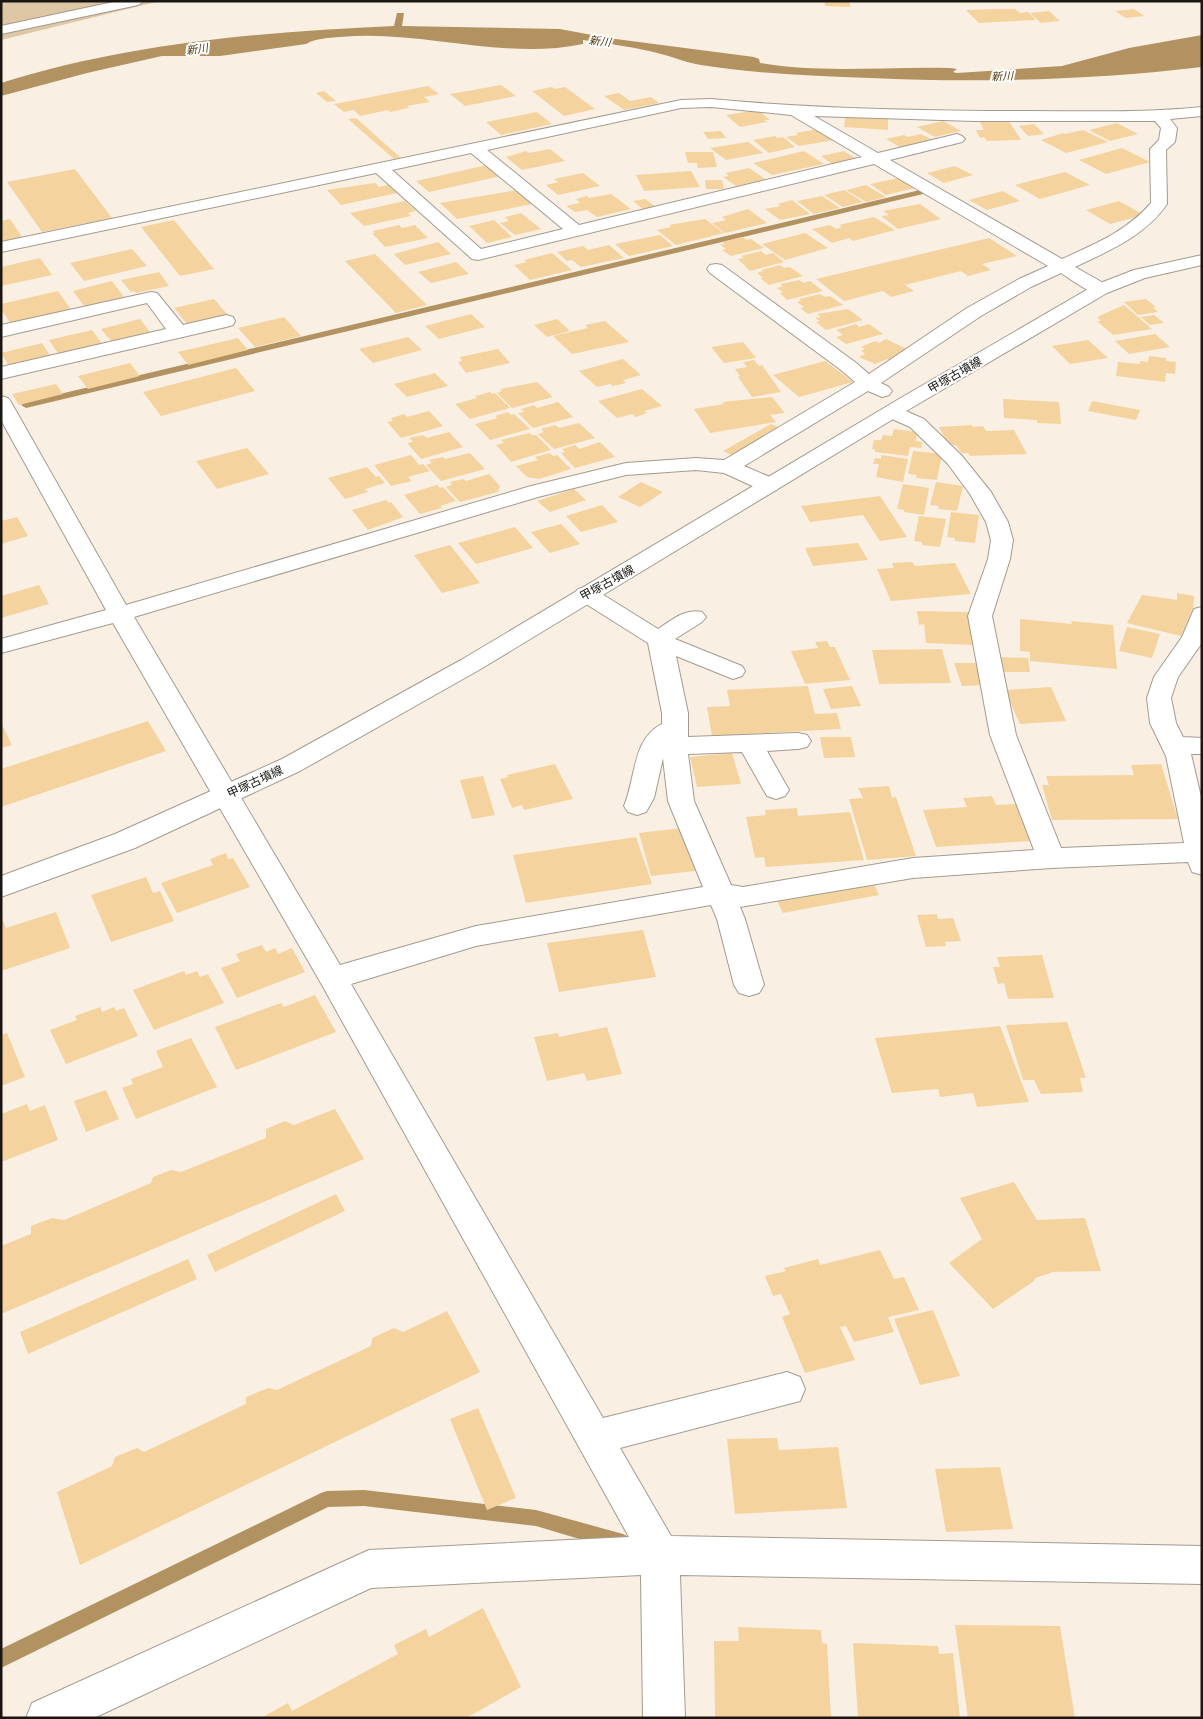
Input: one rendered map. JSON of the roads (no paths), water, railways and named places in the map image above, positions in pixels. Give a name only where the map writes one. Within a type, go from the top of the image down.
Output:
[{"type":"street","points":[[1,30],[138,1]]},
{"type":"street","points":[[1,247],[681,104],[711,103],[794,111],[974,116],[1159,116],[1202,111]]},
{"type":"street","points":[[794,111],[1102,289]]},
{"type":"street","points":[[728,467],[884,374],[974,312],[1025,283],[1118,240],[1148,217],[1159,204],[1158,150],[1167,142],[1169,128],[1159,116]]},
{"type":"street","points":[[379,168],[478,255],[878,160],[956,139]]},
{"type":"street","points":[[474,147],[577,232]]},
{"type":"street","name":"甲塚古墳線","points":[[1,887],[125,841],[227,796],[291,765],[470,665],[899,407],[1102,289],[1140,274],[1202,260]]},
{"type":"street","points":[[716,269],[848,366],[867,384],[899,407],[917,423],[955,460],[980,492],[998,522],[1002,540],[999,559],[980,616],[1003,735],[1051,858]]},
{"type":"street","points":[[1,331],[151,297],[178,332]]},
{"type":"street","points":[[1,373],[226,321]]},
{"type":"street","points":[[1,402],[120,614],[333,978],[660,1555],[664,1718]]},
{"type":"street","points":[[1,646],[120,614],[531,492],[626,469],[696,464],[728,467],[769,485]]},
{"type":"street","points":[[586,594],[659,639],[733,671]]},
{"type":"street","points":[[333,978],[476,936],[720,894],[743,897],[913,868],[1051,858],[1201,859],[1176,745],[1163,723],[1159,698],[1166,677],[1194,637],[1202,614]]},
{"type":"street","points":[[659,639],[694,617]]},
{"type":"street","points":[[659,639],[673,703],[681,801],[731,919],[749,985]]},
{"type":"street","points":[[637,806],[642,797],[649,761],[660,735],[750,743],[798,741]]},
{"type":"street","points":[[750,743],[776,790]]},
{"type":"street","points":[[1176,745],[1202,746]]},
{"type":"street","points":[[593,1438],[787,1389]]},
{"type":"street","points":[[47,1718],[369,1569],[660,1555],[1202,1565]]},
{"type":"water","name":"新川","points":[[397,13],[404,13],[402,26],[560,29],[608,38],[754,57],[759,59],[760,63],[783,66],[831,69],[950,68],[957,69],[953,72],[957,73],[1062,66],[1129,48],[1202,35],[1202,67],[1078,78],[953,80],[849,77],[743,71],[696,64],[642,49],[583,40],[583,44],[523,49],[400,37],[370,36],[323,39],[306,44],[220,56],[162,56],[87,73],[1,96],[1,83],[49,69],[98,58],[147,49],[245,36],[394,26]]},
{"type":"waterway","points":[[26,405],[920,192]]},
{"type":"waterway","points":[[1,1659],[327,1499],[364,1498],[536,1518],[623,1543]]}]
